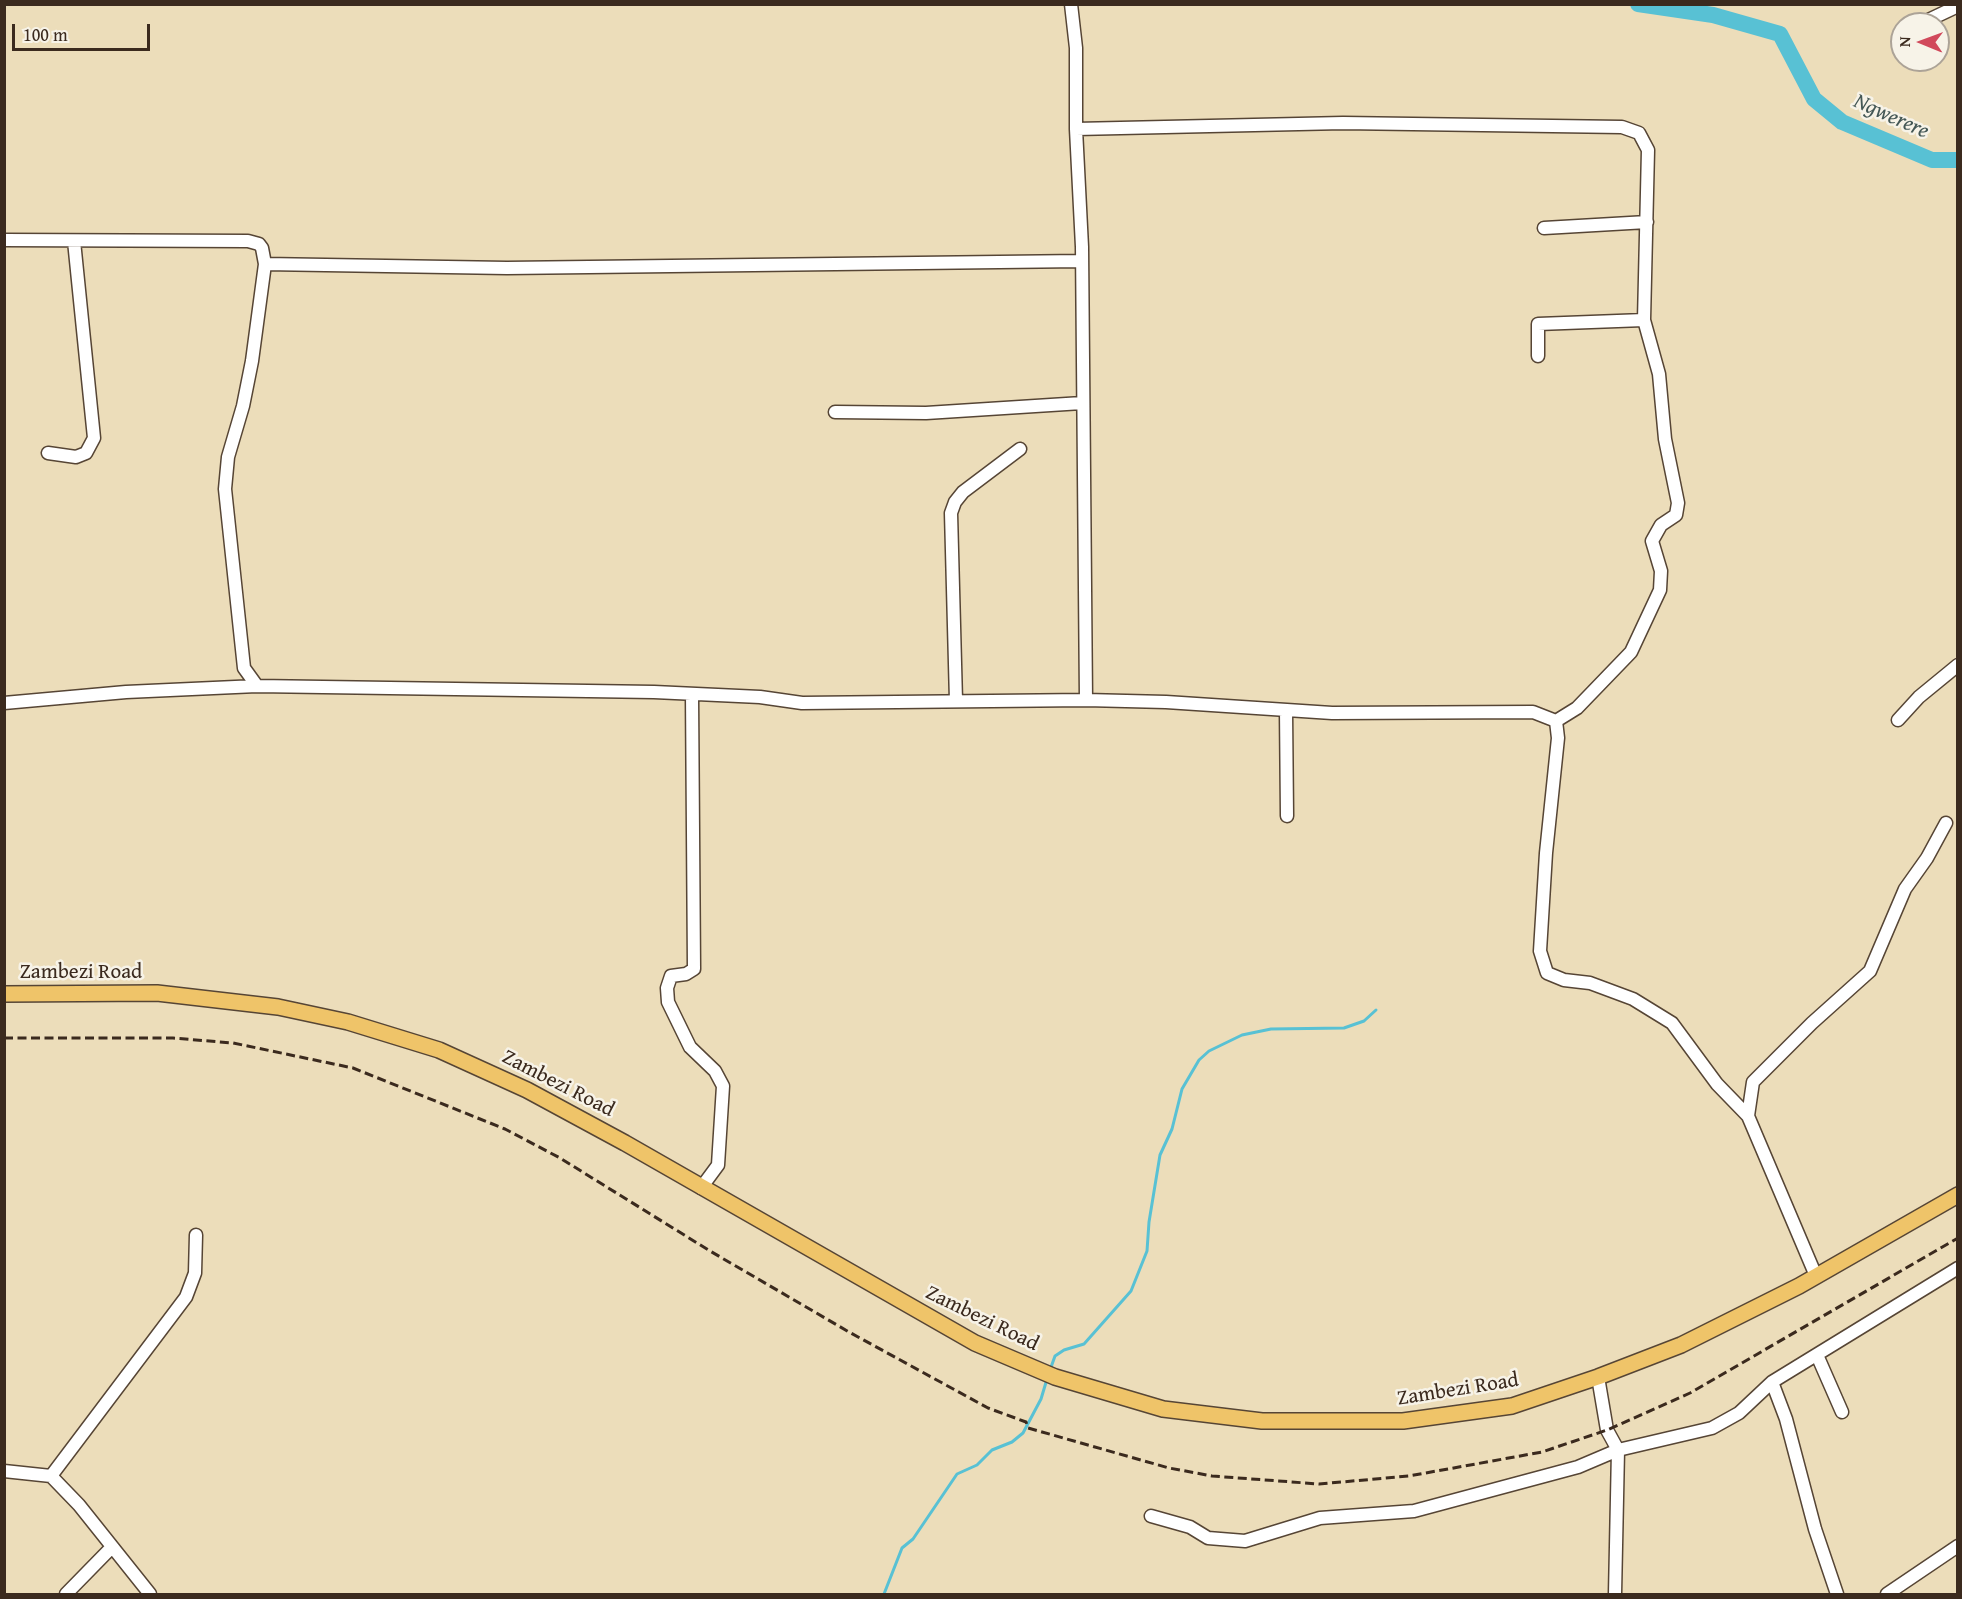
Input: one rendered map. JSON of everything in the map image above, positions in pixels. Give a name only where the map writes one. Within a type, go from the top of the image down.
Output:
[{"type":"main road","name":"Zambezi Road","points":[[4,994],[157,993],[278,1007],[348,1022],[439,1050],[527,1090],[975,1343],[1052,1376],[1162,1409],[1262,1421],[1403,1421],[1512,1406],[1598,1377],[1681,1345],[1816,1276],[1958,1195]]},
{"type":"street","points":[[1071,4],[1076,48],[1076,129],[1081,261],[1086,700]]},
{"type":"street","points":[[1076,129],[1343,123],[1622,127],[1639,133],[1648,150],[1644,320],[1659,374],[1665,439],[1678,503],[1676,515],[1661,525],[1652,541],[1661,571],[1660,590],[1631,652],[1577,708],[1556,721]]},
{"type":"street","points":[[1544,228],[1647,222]]},
{"type":"street","points":[[4,240],[254,241],[262,248],[265,264],[252,361],[243,406],[228,457],[225,489],[244,668],[257,686]]},
{"type":"street","points":[[48,453],[76,457],[86,453],[94,438],[74,241]]},
{"type":"street","points":[[265,264],[507,268],[1081,261]]},
{"type":"street","points":[[1538,356],[1538,324],[1644,320]]},
{"type":"street","points":[[835,412],[926,413],[1082,403]]},
{"type":"street","points":[[956,702],[951,513],[955,502],[963,492],[1020,448]]},
{"type":"street","points":[[1898,720],[1919,697],[1958,665]]},
{"type":"street","points":[[4,703],[126,692],[257,686],[654,692],[759,697],[813,703],[1086,700],[1166,702],[1344,713],[1509,711],[1533,712],[1556,721]]},
{"type":"street","points":[[692,695],[694,969],[686,974],[671,976],[667,988],[668,1002],[690,1047],[715,1071],[723,1086],[718,1165],[701,1188]]},
{"type":"street","points":[[1286,711],[1287,816]]},
{"type":"street","points":[[1556,721],[1558,738],[1546,853],[1540,951],[1547,973],[1563,980],[1590,983],[1634,999],[1672,1023],[1717,1084],[1748,1116],[1816,1276]]},
{"type":"street","points":[[1748,1116],[1752,1082],[1812,1023],[1870,971],[1905,889],[1927,858],[1946,823]]},
{"type":"street","points":[[51,1476],[186,1297],[195,1273],[198,1248],[196,1235]]},
{"type":"street","points":[[1151,1516],[1190,1527],[1208,1538],[1245,1541],[1320,1518],[1414,1511],[1578,1467],[1618,1450],[1712,1428],[1739,1413],[1773,1382],[1958,1268]]},
{"type":"street","points":[[1817,1355],[1842,1412]]},
{"type":"street","points":[[1598,1377],[1607,1430],[1618,1450],[1615,1594]]},
{"type":"street","points":[[1773,1382],[1786,1419],[1815,1529],[1837,1594]]},
{"type":"street","points":[[4,1471],[51,1476],[79,1505],[150,1594]]},
{"type":"street","points":[[1887,1594],[1958,1546]]},
{"type":"street","points":[[66,1594],[112,1547]]},
{"type":"waterway","name":"Ngwerere","points":[[1638,4],[1713,15],[1780,34],[1814,99],[1842,122],[1932,160],[1958,160]]},
{"type":"waterway","points":[[1050,1370],[1055,1356],[1064,1350],[1084,1344],[1131,1291],[1147,1251],[1149,1222],[1160,1155],[1172,1129],[1182,1089],[1199,1060],[1209,1051],[1242,1035],[1271,1029],[1344,1028],[1364,1021],[1376,1010]]},
{"type":"waterway","points":[[884,1594],[902,1548],[913,1539],[957,1474],[977,1465],[992,1450],[1012,1442],[1023,1433],[1041,1399],[1047,1379]]},
{"type":"railway","points":[[4,1038],[173,1038],[233,1043],[353,1068],[505,1129],[560,1158],[710,1251],[849,1332],[988,1408],[1026,1422],[1028,1428],[1169,1468],[1212,1476],[1319,1484],[1409,1476],[1542,1452],[1607,1430],[1690,1393],[1958,1238]]}]
